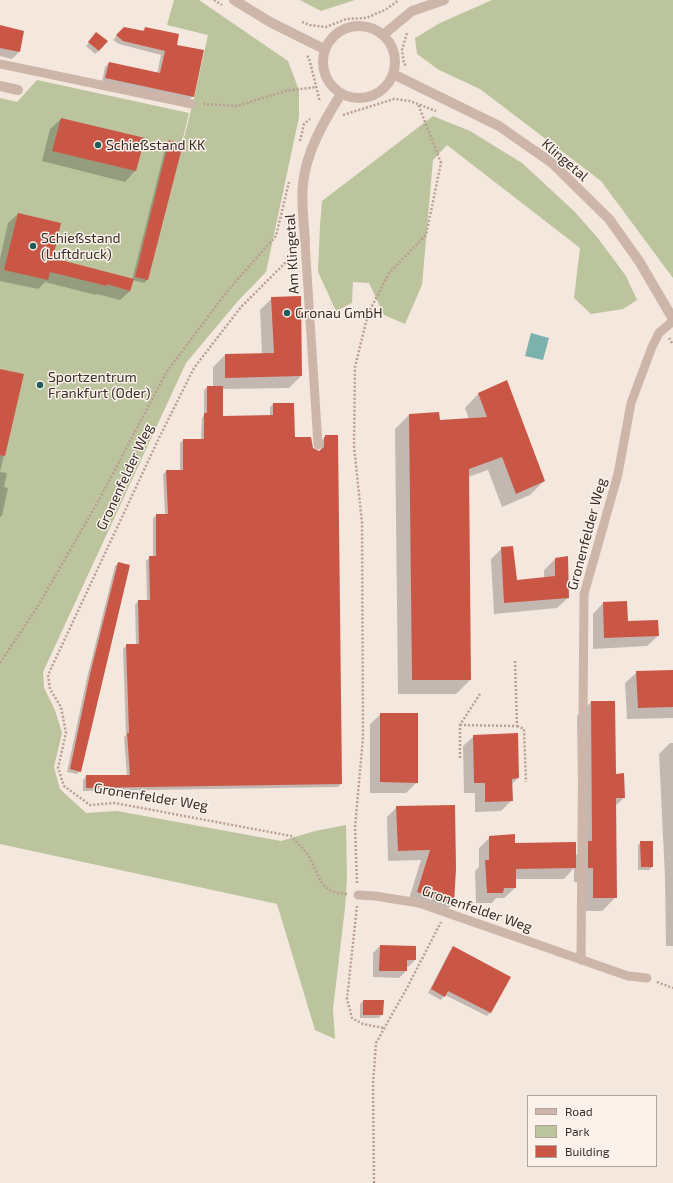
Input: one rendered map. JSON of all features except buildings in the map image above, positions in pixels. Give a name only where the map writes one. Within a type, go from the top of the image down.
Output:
[{"type":"street","points":[[234,0],[270,22],[324,49]]},
{"type":"street","points":[[383,35],[412,10],[444,0]]},
{"type":"street","points":[[362,26],[374,29],[383,35],[390,44],[394,53],[395,64],[393,74],[381,91],[372,96],[351,98],[341,94],[333,88],[325,75],[322,59],[324,49],[330,39],[339,31],[350,27],[362,26]]},
{"type":"street","name":"Klingetal","points":[[393,74],[499,126],[552,163],[609,219],[639,261],[673,320]]},
{"type":"street","points":[[0,86],[18,90]]},
{"type":"street","name":"Am Klingetal","points":[[305,242],[303,184],[308,156],[331,110],[341,94]]},
{"type":"lane","points":[[0,64],[192,104]]},
{"type":"lane","name":"Am Klingetal","points":[[305,242],[318,445]]},
{"type":"lane","name":"Gronenfelder Weg","points":[[581,960],[584,594],[618,474],[631,402],[652,347],[659,334],[673,320]]},
{"type":"lane","name":"Gronenfelder Weg","points":[[358,896],[375,896],[419,903],[628,976],[647,978]]},
{"type":"path","points":[[214,0],[226,8]]},
{"type":"path","points":[[296,20],[310,25],[326,27],[346,19],[366,18],[385,10],[399,0]]},
{"type":"path","points":[[303,54],[309,58],[318,87],[321,105],[331,110],[343,115],[394,99],[410,101],[440,112]]},
{"type":"path","points":[[192,104],[237,106],[285,91],[318,87]]},
{"type":"path","points":[[384,1028],[363,1024],[352,1018],[347,999],[358,896],[355,828],[363,737],[362,523],[354,446],[354,367],[368,314],[389,273],[426,235],[440,163],[418,104]]},
{"type":"path","points":[[299,146],[304,124],[313,117]]},
{"type":"path","points":[[0,663],[54,579],[100,498],[166,373],[228,289],[276,236],[291,175]]},
{"type":"path","name":"Gronenfelder Weg","points":[[305,242],[241,307],[194,368],[159,438],[48,674],[50,690],[61,707],[66,733],[58,768],[64,786],[90,805],[115,803],[291,836],[308,855],[322,884],[336,893],[358,896]]},
{"type":"path","points":[[664,329],[673,345]]},
{"type":"path","points":[[516,661],[517,726]]},
{"type":"path","points":[[460,758],[460,725],[480,694]]},
{"type":"path","points":[[460,725],[517,726],[524,729],[526,782]]},
{"type":"path","points":[[374,1183],[373,1084],[376,1043],[408,986],[445,912]]},
{"type":"path","points":[[647,978],[673,988]]},
{"type":"green space","points":[[174,0],[199,0],[288,61],[299,90],[299,117],[266,272],[238,301],[186,363],[43,672],[44,688],[55,710],[62,733],[54,767],[60,789],[86,813],[117,811],[281,841],[315,831],[346,825],[347,878],[333,1009],[335,1039],[315,1030],[277,904],[0,844],[0,98],[17,102],[37,80],[189,113],[159,238],[208,35],[167,25]]},
{"type":"green space","points":[[300,0],[355,0],[321,11]]},
{"type":"green space","points":[[492,0],[673,0],[673,278],[601,181],[480,89],[439,70],[417,54],[415,38],[440,23]]},
{"type":"green space","points":[[433,116],[470,131],[522,163],[574,211],[597,237],[626,276],[637,300],[623,309],[591,314],[574,298],[580,248],[447,145],[433,160],[422,285],[405,324],[384,315],[369,283],[353,282],[352,303],[336,311],[318,272],[322,201]]},
{"type":"water","points":[[531,333],[549,338],[543,360],[525,356]]},
{"type":"place","name":"Schießstand KK","points":[[98,145]]},
{"type":"place","name":"Schießstand (Luftdruck)","points":[[33,246]]},
{"type":"place","name":"Gronau GmbH","points":[[287,313]]},
{"type":"place","name":"Sportzentrum Frankfurt (Oder)","points":[[40,385]]}]
